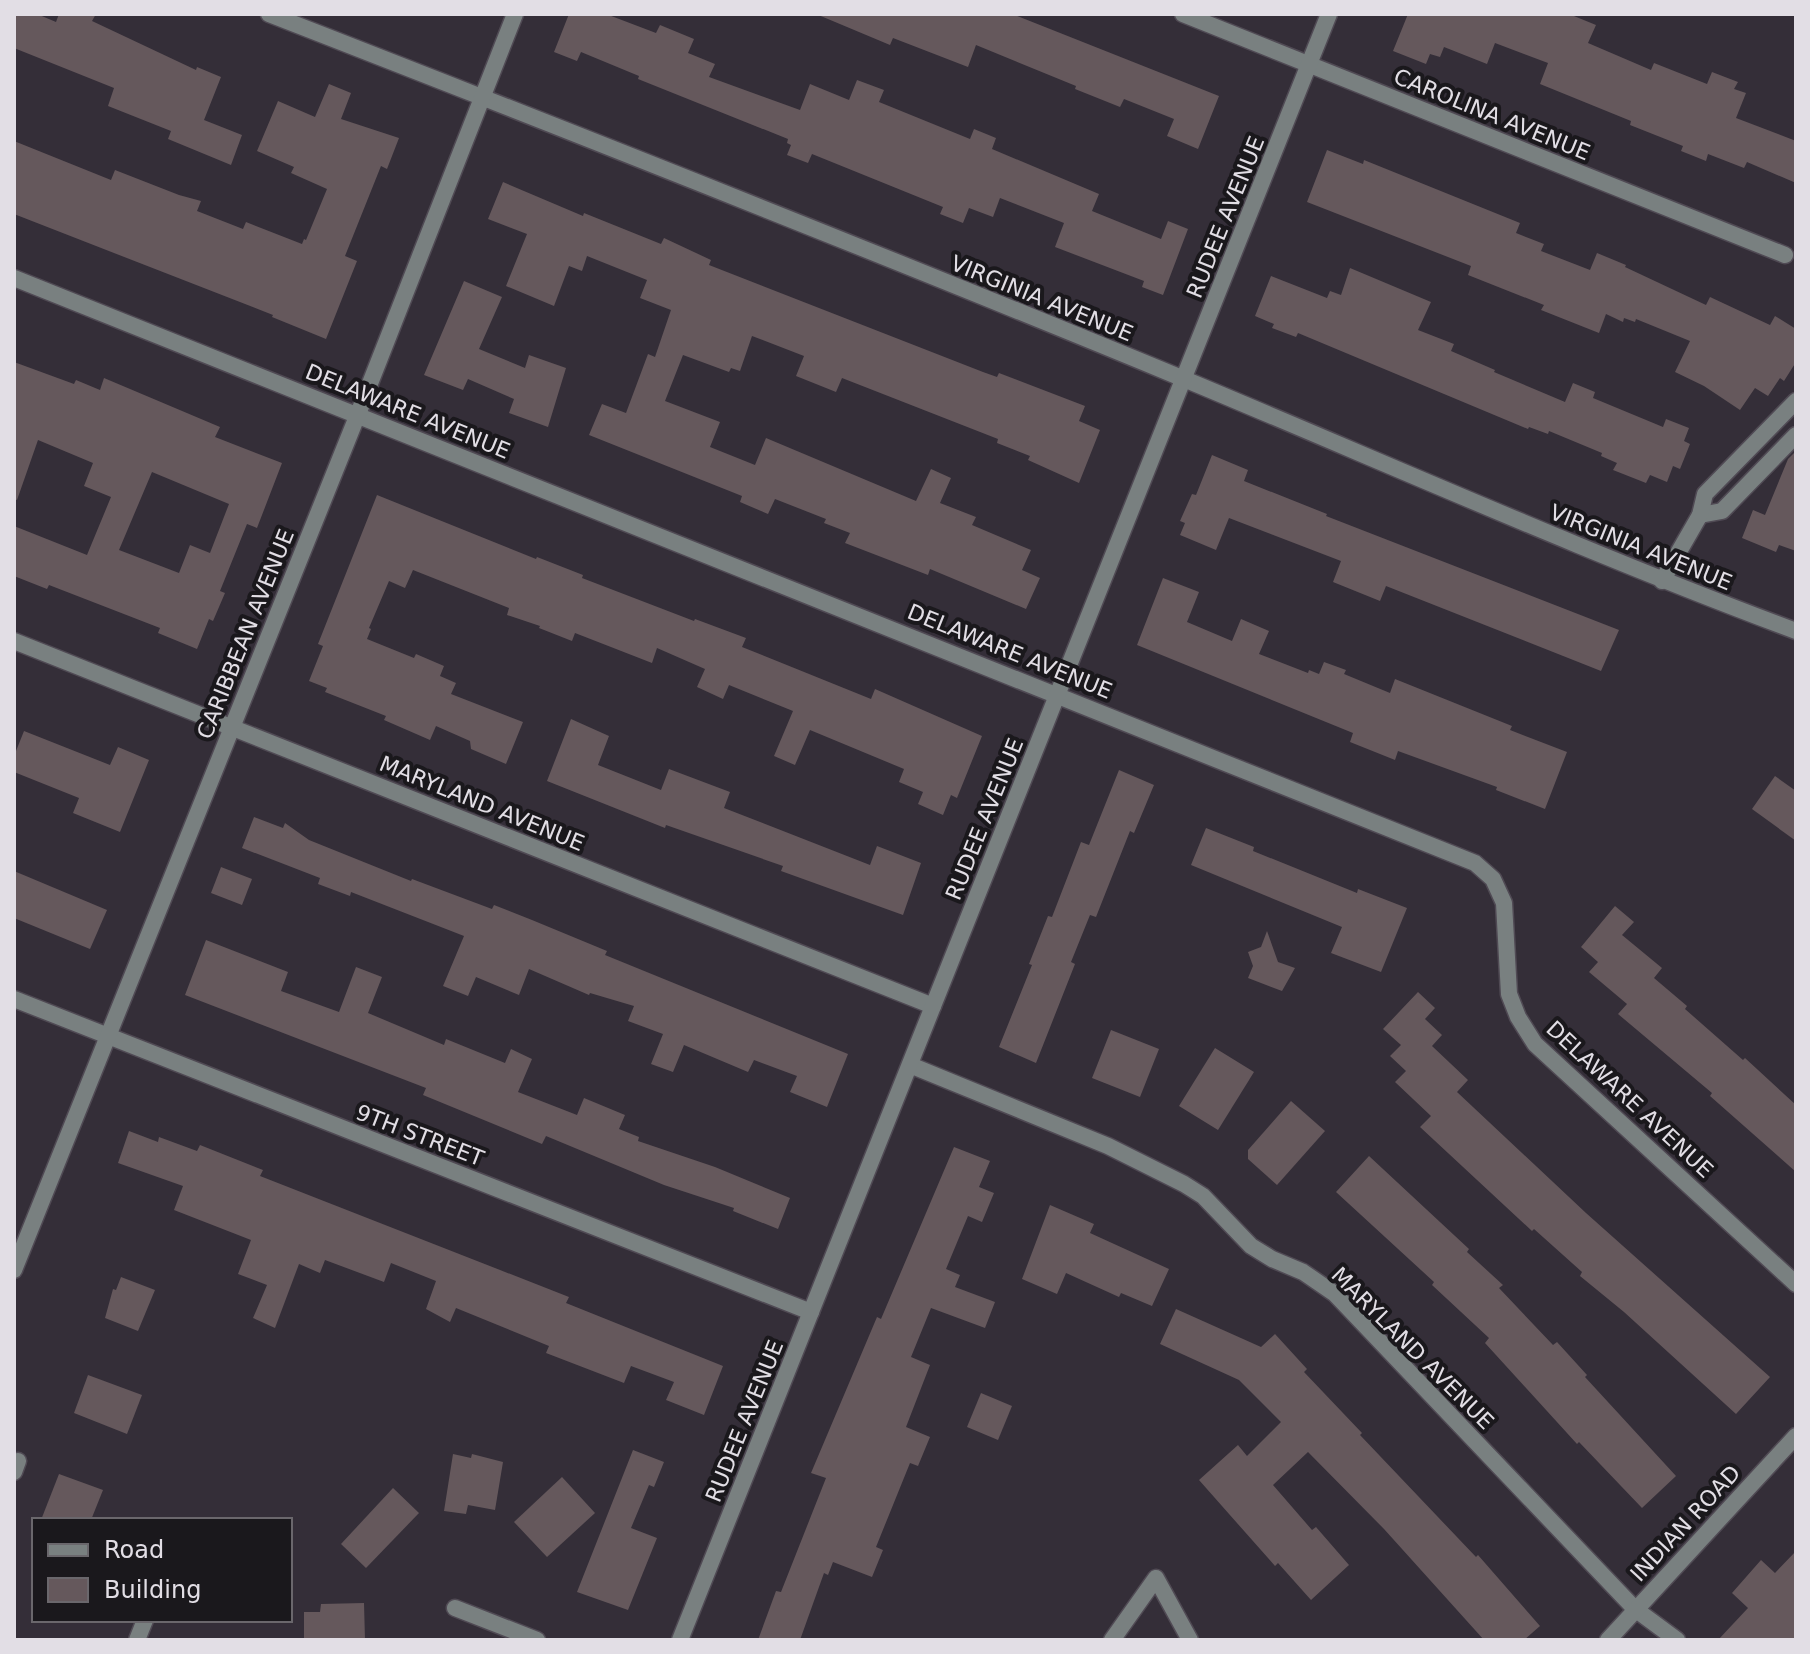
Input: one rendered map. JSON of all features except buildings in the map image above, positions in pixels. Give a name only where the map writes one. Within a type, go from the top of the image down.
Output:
[{"type":"street","name":"VIRGINIA AVENUE","points":[[269,14],[1184,379],[1662,581],[1796,631]]},
{"type":"street","name":"CARIBBEAN AVENUE","points":[[14,1270],[515,14]]},
{"type":"street","name":"CAROLINA AVENUE","points":[[1183,14],[1785,255]]},
{"type":"street","name":"RUDEE AVENUE","points":[[680,1640],[1329,14]]},
{"type":"street","name":"DELAWARE AVENUE","points":[[14,278],[1475,863],[1493,879],[1504,903],[1509,994],[1518,1017],[1535,1044],[1796,1284]]},
{"type":"street","points":[[1662,581],[1700,515],[1705,494],[1796,401]]},
{"type":"street","points":[[1700,515],[1722,511],[1796,435]]},
{"type":"street","name":"MARYLAND AVENUE","points":[[14,641],[933,1006]]},
{"type":"street","name":"9TH STREET","points":[[14,999],[811,1312]]},
{"type":"street","name":"MARYLAND AVENUE","points":[[910,1065],[1108,1146],[1184,1184],[1203,1196],[1251,1246],[1303,1272],[1335,1294],[1635,1609],[1677,1640]]},
{"type":"street","name":"INDIAN ROAD","points":[[1608,1640],[1796,1436]]},
{"type":"street","points":[[1112,1640],[1156,1578],[1190,1640]]},
{"type":"street","points":[[455,1608],[537,1640]]}]
